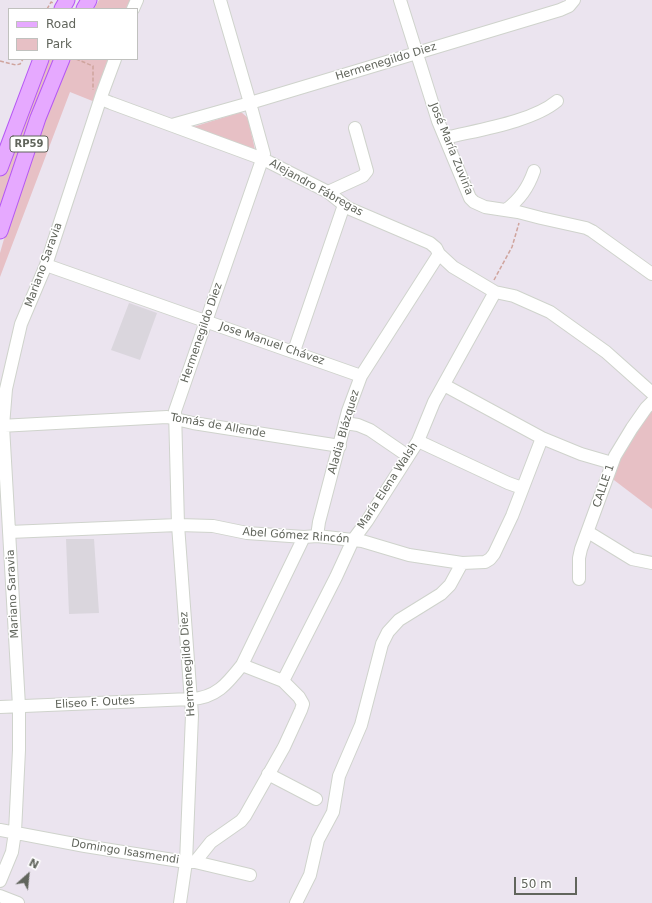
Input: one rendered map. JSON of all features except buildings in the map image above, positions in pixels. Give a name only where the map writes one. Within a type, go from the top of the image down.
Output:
[{"type":"main road","name":"RP59","points":[[0,168],[41,60]]},
{"type":"main road","name":"RP59","points":[[0,231],[38,118],[62,60]]},
{"type":"street","points":[[172,125],[250,103],[220,0]]},
{"type":"street","name":"José María Zuviría","points":[[400,0],[416,53],[445,138],[470,198],[481,206],[523,213],[586,228],[652,274]]},
{"type":"street","name":"Hermenegildo Diez","points":[[180,903],[191,862],[192,722],[178,525],[174,418],[205,321],[263,159],[263,151],[250,103],[560,10],[572,3]]},
{"type":"street","name":"Mariano Saravia","points":[[0,880],[12,852],[15,832],[19,750],[19,706],[1,426],[6,389],[21,324],[46,266],[101,96],[115,60]]},
{"type":"street","name":"Alejandro Fábregas","points":[[101,96],[111,103],[263,159],[328,192],[344,205],[430,243],[453,267],[492,290],[514,296],[550,312],[606,352],[652,393]]},
{"type":"street","points":[[445,138],[534,115],[550,107],[556,101]]},
{"type":"street","points":[[328,192],[362,176],[367,171],[355,128]]},
{"type":"street","points":[[506,210],[517,201],[523,193],[529,184],[534,171]]},
{"type":"street","points":[[294,351],[344,205]]},
{"type":"street","name":"Aladia Blázquez","points":[[317,536],[319,522],[348,411],[361,376],[439,254]]},
{"type":"street","name":"Jose Manuel Chávez","points":[[46,266],[294,351],[361,376]]},
{"type":"street","name":"María Elena Walsh","points":[[283,681],[336,577],[353,540],[418,441],[434,402],[468,340],[492,290]]},
{"type":"street","points":[[444,385],[542,438],[581,454],[612,463]]},
{"type":"street","name":"CALLE 1","points":[[579,579],[579,558],[612,463],[632,428],[652,402]]},
{"type":"street","name":"Tomás de Allende","points":[[1,426],[167,416],[193,423],[340,446]]},
{"type":"street","points":[[345,423],[358,425],[370,430],[408,456]]},
{"type":"street","points":[[418,441],[508,483],[522,488],[542,438]]},
{"type":"street","name":"Abel Gómez Rincón","points":[[9,532],[178,525],[213,526],[247,533],[304,537],[317,536],[353,540],[375,544],[409,555],[462,563],[485,562],[490,559],[497,547],[512,516],[522,488]]},
{"type":"street","points":[[588,532],[632,559],[652,563]]},
{"type":"street","name":"Eliseo F. Outes","points":[[0,707],[200,699],[210,696],[222,688],[242,665],[304,537]]},
{"type":"street","points":[[296,903],[310,875],[318,840],[333,812],[339,776],[360,725],[382,644],[388,632],[399,620],[441,594],[454,579],[462,563]]},
{"type":"street","points":[[191,862],[212,842],[241,821],[284,746],[303,704],[283,681],[242,665]]},
{"type":"street","points":[[268,774],[316,799]]},
{"type":"street","name":"Domingo Isasmendi","points":[[0,830],[85,846],[191,862],[250,874]]},
{"type":"street","points":[[0,896],[18,903]]},
{"type":"path","points":[[0,61],[16,66],[20,64],[22,60]]},
{"type":"path","points":[[78,60],[93,66],[92,90],[101,96]]},
{"type":"path","points":[[492,290],[512,247],[523,213]]},
{"type":"shaded area","points":[[129,303],[157,313],[140,360],[111,350]]},
{"type":"shaded area","points":[[66,539],[94,539],[99,613],[69,614]]},
{"type":"green space","points":[[99,0],[131,0],[128,8],[95,8]]},
{"type":"green space","points":[[44,60],[56,60],[0,214],[0,177]]},
{"type":"green space","points":[[70,60],[110,60],[95,102],[70,92],[0,277],[0,253],[16,197],[52,100]]},
{"type":"green space","points":[[241,112],[248,118],[255,150],[193,127]]},
{"type":"green space","points":[[652,407],[652,509],[610,477],[613,469]]}]
